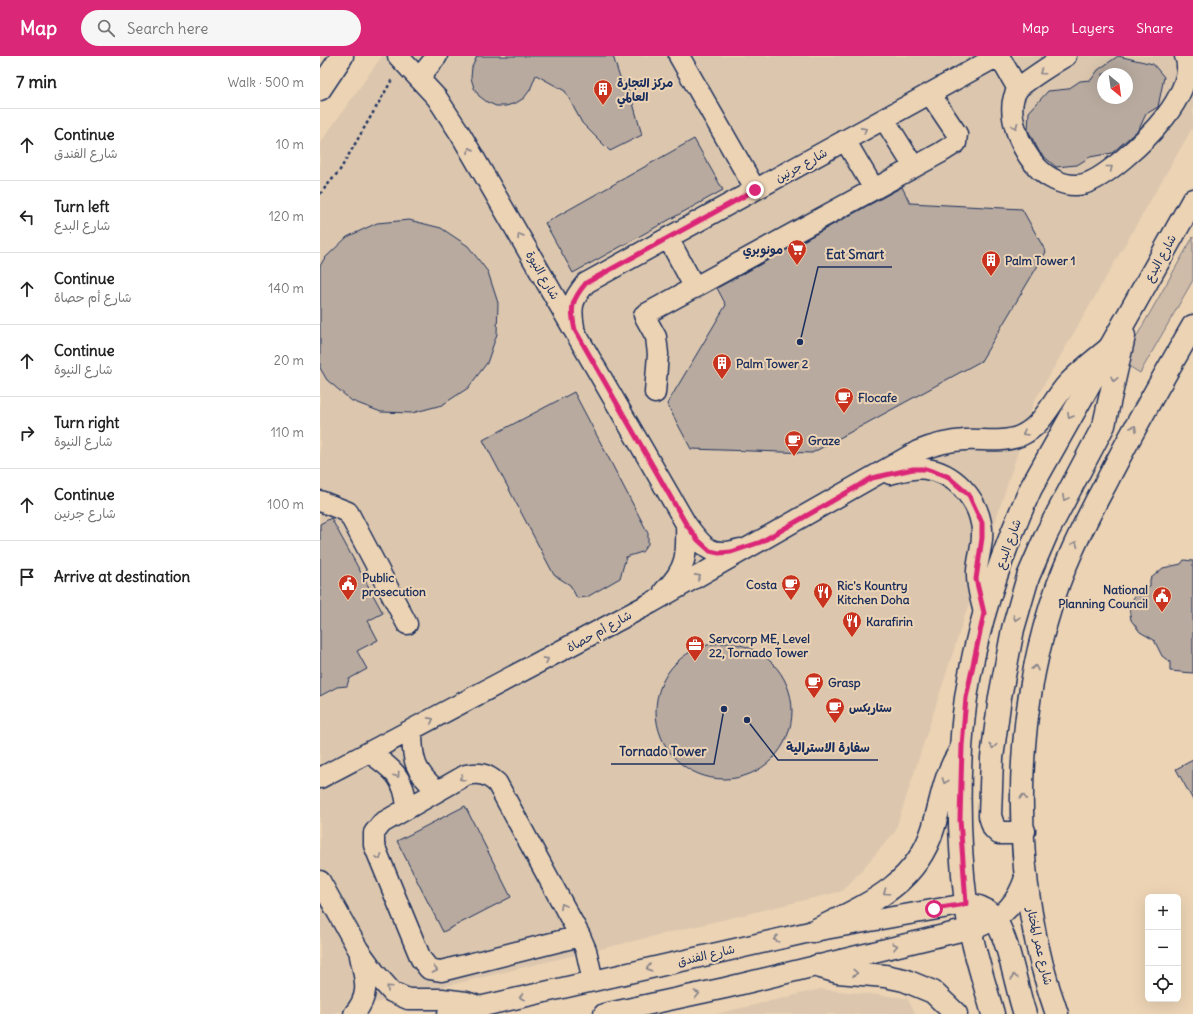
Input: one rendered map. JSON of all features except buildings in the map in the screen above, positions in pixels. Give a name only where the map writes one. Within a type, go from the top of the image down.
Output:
[{"type":"main road","points":[[320,89],[342,56]]},
{"type":"main road","name":"شارع البدع","points":[[971,929],[966,904],[960,819],[962,746],[966,698],[984,613],[1018,516],[1031,488],[1193,200]]},
{"type":"main road","points":[[1024,831],[999,833],[994,828],[990,816],[992,758],[1000,697],[1013,629],[1028,577],[1047,533],[1104,425],[1129,314]]},
{"type":"main road","points":[[1026,878],[1023,772],[1026,720],[1043,632],[1058,586],[1078,536],[1133,430],[1193,326]]},
{"type":"main road","points":[[814,931],[871,902],[888,891],[912,869],[933,830],[942,788],[950,766],[962,746]]},
{"type":"main road","name":"شارع عمر المختار","points":[[1026,878],[1036,941],[1057,1014]]},
{"type":"main road","points":[[966,904],[983,909],[996,920],[1004,938],[1025,1014]]},
{"type":"main road","points":[[971,929],[993,1014]]},
{"type":"main road","points":[[816,966],[838,972],[884,976],[904,980],[933,992],[956,1014]]},
{"type":"street","points":[[418,78],[437,56]]},
{"type":"street","points":[[679,56],[755,190]]},
{"type":"street","points":[[949,83],[968,56]]},
{"type":"street","points":[[999,56],[1018,89]]},
{"type":"street","name":"شارع جرنين","points":[[575,330],[572,308],[575,296],[586,283],[999,56]]},
{"type":"street","points":[[1066,56],[1018,89],[1012,106],[1012,118],[1021,140],[1032,161],[1037,167],[1054,180],[1076,186],[1086,184],[1108,171],[1154,130],[1167,114],[1179,94],[1187,74],[1185,56]]},
{"type":"street","name":"شارع النيوة","points":[[401,59],[437,98],[451,119],[575,330],[686,524],[698,540],[710,551],[719,553],[731,552],[761,542]]},
{"type":"street","points":[[655,393],[658,354],[656,337],[644,315],[956,143],[957,134],[930,94]]},
{"type":"street","points":[[884,119],[914,167]]},
{"type":"street","points":[[845,140],[874,189]]},
{"type":"street","points":[[668,238],[695,288]]},
{"type":"street","name":"شارع أم حصاة","points":[[321,779],[651,603],[918,452],[945,442],[1009,439],[1020,436],[1032,429],[1044,417],[1066,385],[1110,346]]},
{"type":"street","name":"شارع أم حصاة","points":[[872,478],[913,469],[926,469],[947,476],[969,495],[982,523],[982,538],[976,579],[984,613]]},
{"type":"street","points":[[320,501],[348,512],[407,624]]},
{"type":"street","name":"شارع النيوة","points":[[651,603],[670,585],[681,571],[685,562],[687,546],[686,524]]},
{"type":"street","points":[[412,730],[412,752],[418,770],[423,778],[438,791]]},
{"type":"street","points":[[370,753],[392,768],[398,776],[406,795],[407,808]]},
{"type":"street","points":[[580,936],[441,971],[429,969],[421,959],[374,845],[373,839],[377,827],[438,791],[474,773],[483,773],[497,783],[580,936],[586,950],[593,981]]},
{"type":"street","points":[[604,1014],[971,929],[996,920],[1014,902],[1021,891],[1026,878]]},
{"type":"street","points":[[322,892],[376,974],[392,992],[408,998],[448,999],[466,1002],[480,1007]]},
{"type":"street","name":"شارع الفندق","points":[[448,1014],[814,931],[966,904]]},
{"type":"street","points":[[354,1014],[361,1005],[366,993],[366,983],[358,948]]},
{"type":"path","points":[[320,194],[340,170],[401,59]]},
{"type":"shaded area","points":[[382,56],[1193,56],[1193,127],[1034,402],[895,832],[843,891],[329,1014],[320,1014],[320,143]]},
{"type":"shaded area","points":[[1193,237],[1193,280],[1140,373],[1122,362]]},
{"type":"shaded area","points":[[820,989],[907,998],[916,1014],[716,1014]]},
{"type":"place","name":"مركز التجارة العالمي","points":[[603,106]]},
{"type":"place","name":"مونوبري","points":[[797,266]]},
{"type":"place","name":"Palm Tower 1","points":[[991,277]]},
{"type":"place","name":"Eat Smart","points":[[800,342]]},
{"type":"place","name":"Palm Tower 2","points":[[722,380]]},
{"type":"place","name":"Flocafe","points":[[844,414]]},
{"type":"place","name":"Graze","points":[[794,457]]},
{"type":"place","name":"Public prosecution","points":[[348,601]]},
{"type":"place","name":"Costa","points":[[791,601]]},
{"type":"place","name":"Ric's Kountry Kitchen Doha","points":[[823,609]]},
{"type":"place","name":"National Planning Council","points":[[1162,613]]},
{"type":"place","name":"Karafirin","points":[[852,638]]},
{"type":"place","name":"Servcorp ME, Level 22, Tornado Tower","points":[[695,662]]},
{"type":"place","name":"Grasp","points":[[814,699]]},
{"type":"place","name":"Tornado Tower","points":[[724,709]]},
{"type":"place","name":"سفارة الاسترالية","points":[[747,720]]},
{"type":"place","name":"ستاربكس","points":[[835,724]]},
{"type":"route","points":[[755,190],[586,283],[575,296],[572,308],[572,318],[575,330],[686,524],[698,540],[710,551],[719,553],[731,552],[761,542],[872,478],[913,469],[926,469],[947,476],[969,495],[982,523],[982,538],[976,579],[984,613],[966,698],[962,746],[960,819],[966,904],[934,909]]}]
